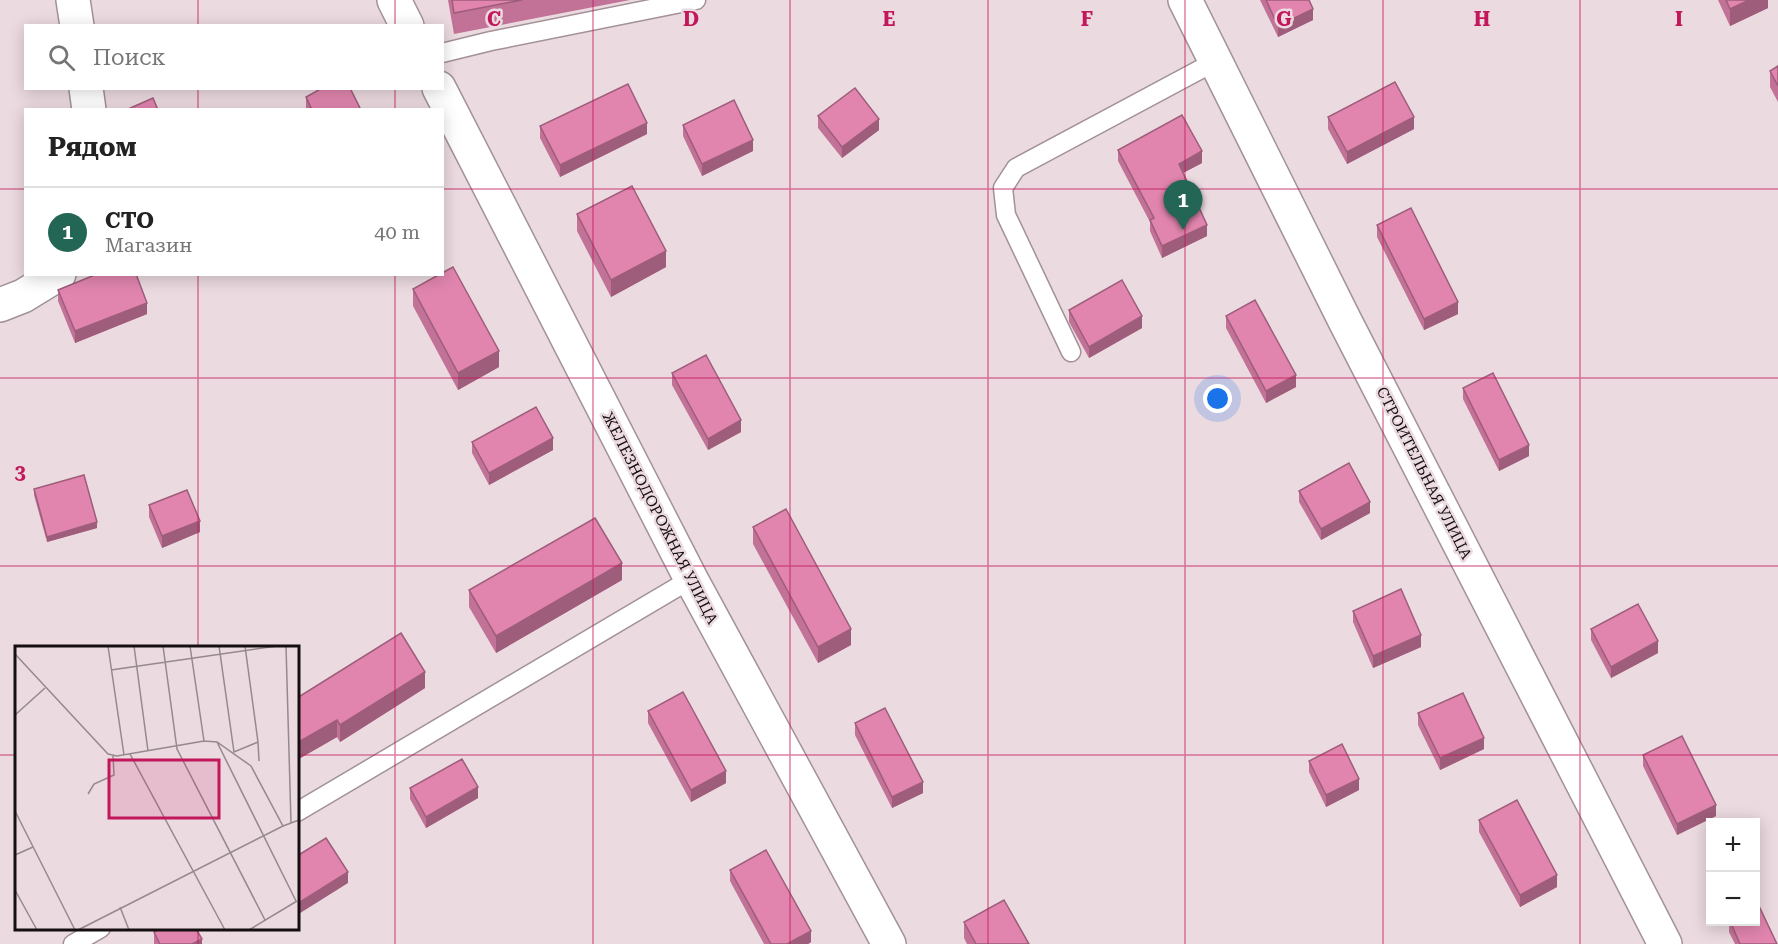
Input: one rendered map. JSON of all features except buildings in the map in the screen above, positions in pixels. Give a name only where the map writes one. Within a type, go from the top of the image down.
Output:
[{"type":"street","points":[[73,0],[77,24]]},
{"type":"street","points":[[394,0],[406,24]]},
{"type":"street","name":"СТРОИТЕЛЬНАЯ УЛИЦА","points":[[1185,0],[1345,321],[1665,944]]},
{"type":"street","points":[[86,90],[89,108]]},
{"type":"street","name":"ЖЕЛЕЗНОДОРОЖНАЯ УЛИЦА","points":[[440,90],[691,579],[889,944]]},
{"type":"street","points":[[0,305],[23,296],[56,276]]},
{"type":"lane","points":[[444,53],[696,0]]},
{"type":"lane","points":[[1071,352],[1006,215],[1003,188],[1016,168],[1216,61]]},
{"type":"lane","points":[[298,811],[691,579]]},
{"type":"lane","points":[[73,944],[98,929]]},
{"type":"place","name":"СТО","points":[[1183,230]]}]
